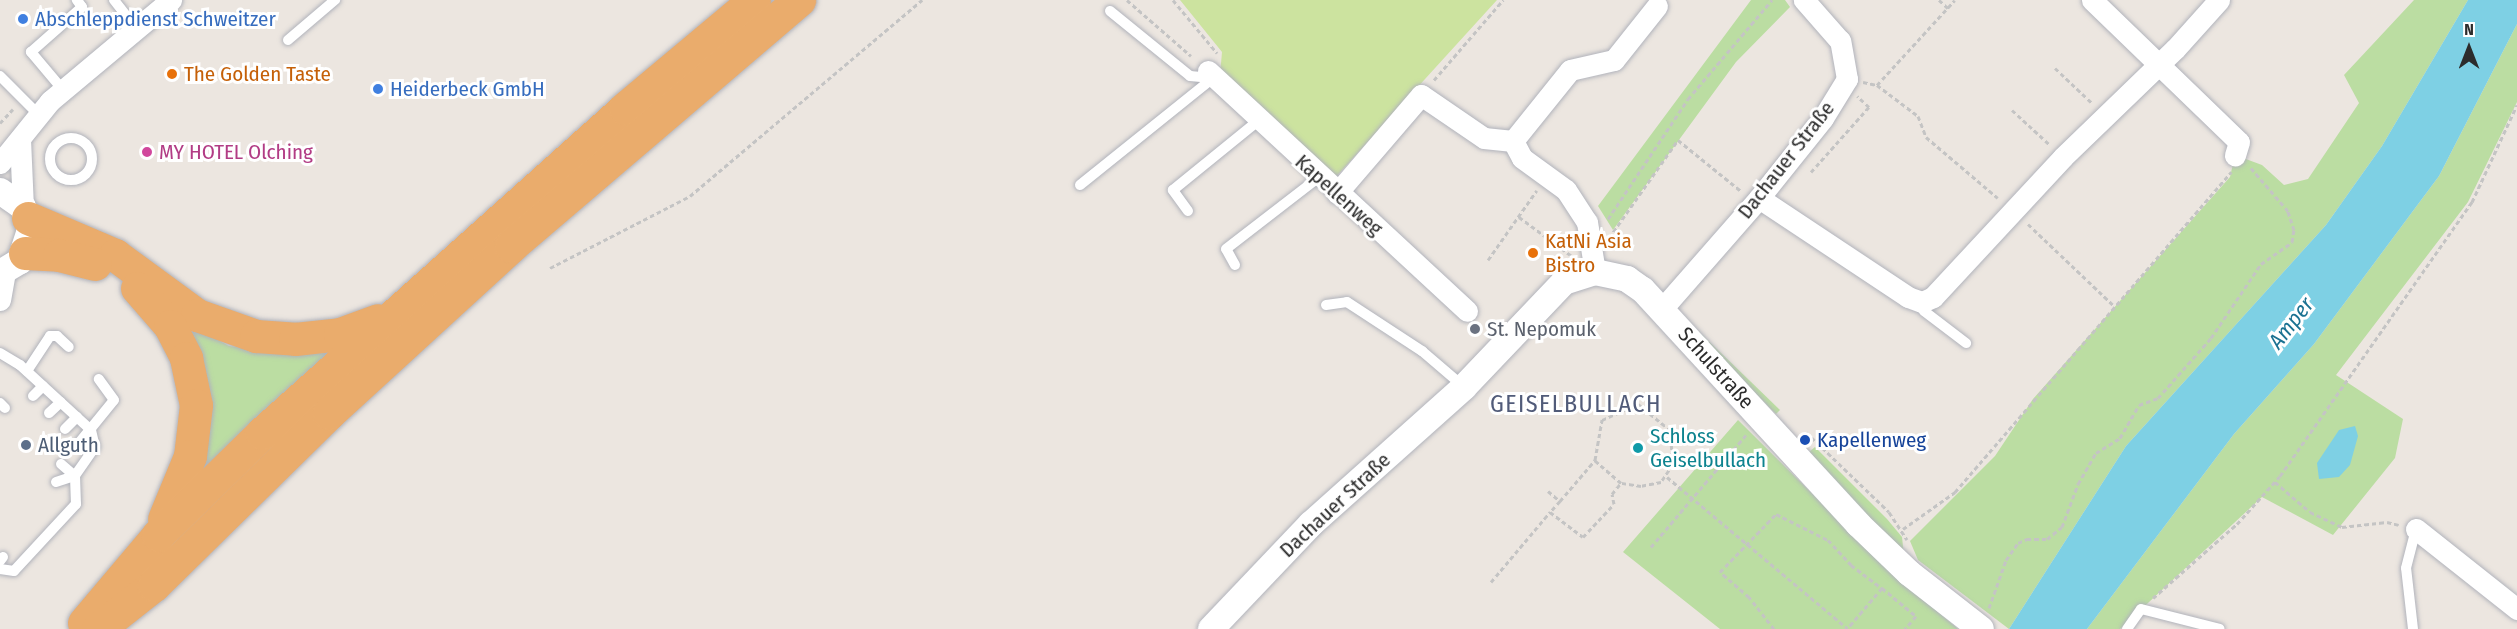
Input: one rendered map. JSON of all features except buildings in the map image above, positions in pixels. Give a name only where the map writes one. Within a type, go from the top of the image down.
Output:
[{"type":"highway","points":[[80,629],[158,535],[391,316],[625,108],[754,0]]},
{"type":"highway","points":[[112,629],[139,606],[424,325],[634,139],[800,0]]},
{"type":"highway","points":[[26,213],[115,255],[197,315],[256,336],[295,339],[340,334],[391,316]]},
{"type":"highway","points":[[10,266],[82,259],[129,281],[170,326],[186,358],[192,381],[196,428],[183,479],[158,535]]},
{"type":"highway","points":[[98,629],[139,606]]},
{"type":"street","points":[[0,163],[38,114],[63,90],[171,0]]},
{"type":"street","name":"Dachauer Straße","points":[[1661,310],[1757,200],[1822,118],[1845,82],[1840,41],[1804,0]]},
{"type":"street","points":[[2092,0],[2239,142],[2235,155]]},
{"type":"street","points":[[1757,200],[1908,297],[1922,302],[1933,297],[2063,157],[2157,63],[2175,50],[2219,0]]},
{"type":"street","points":[[1513,141],[1570,70],[1614,60],[1657,6]]},
{"type":"street","name":"Kapellenweg","points":[[1211,74],[1319,177],[1467,310]]},
{"type":"street","points":[[1338,193],[1421,95],[1484,138],[1513,141]]},
{"type":"street","points":[[0,300],[10,266],[29,242],[20,139]]},
{"type":"street","points":[[1513,141],[1522,158],[1579,204],[1587,222],[1595,272]]},
{"type":"street","points":[[0,191],[26,213]]},
{"type":"street","name":"Dachauer Straße","points":[[1211,629],[1311,524],[1464,387],[1564,282],[1595,272]]},
{"type":"street","name":"Schulstraße","points":[[1595,272],[1627,279],[1661,310],[1858,524],[1909,573],[1984,620]]},
{"type":"street","points":[[2416,528],[2517,609]]},
{"type":"lane","points":[[63,90],[31,52],[82,7],[77,0]]},
{"type":"lane","points":[[114,0],[137,29]]},
{"type":"lane","points":[[288,40],[335,0]]},
{"type":"lane","name":"Kapellenweg","points":[[1110,11],[1190,76],[1211,74]]},
{"type":"lane","points":[[1080,185],[1211,74]]},
{"type":"lane","points":[[0,76],[38,114]]},
{"type":"lane","points":[[1188,211],[1173,190],[1259,120]]},
{"type":"lane","points":[[79,140],[90,148],[90,169],[74,180],[60,178],[51,167],[51,153],[59,142],[79,140]]},
{"type":"lane","points":[[1236,265],[1226,249],[1319,177]]},
{"type":"lane","points":[[1326,305],[1347,302],[1422,351],[1464,387]]},
{"type":"lane","points":[[1922,302],[1924,311],[1966,343]]},
{"type":"lane","points":[[27,371],[50,336],[57,336],[69,347]]},
{"type":"lane","points":[[0,353],[27,371],[91,430],[95,447],[75,476],[67,494]]},
{"type":"lane","points":[[79,443],[114,400],[99,379]]},
{"type":"lane","points":[[33,396],[43,386]]},
{"type":"lane","points":[[49,413],[61,402]]},
{"type":"lane","points":[[65,429],[77,417]]},
{"type":"lane","points":[[0,569],[14,571],[76,504],[75,476],[61,464]]},
{"type":"lane","points":[[56,482],[75,476]]},
{"type":"lane","points":[[2413,629],[2406,568],[2416,528]]},
{"type":"lane","points":[[2127,629],[2141,609],[2220,629]]},
{"type":"path","points":[[550,268],[690,195],[921,0]]},
{"type":"path","points":[[1127,0],[1211,74],[1218,54],[1173,0]]},
{"type":"path","points":[[1421,95],[1503,0]]},
{"type":"path","points":[[1608,218],[1688,99],[1772,0]]},
{"type":"path","points":[[1939,0],[1948,8]]},
{"type":"path","points":[[1877,85],[1955,0]]},
{"type":"path","points":[[2055,68],[2106,115]]},
{"type":"path","points":[[1845,82],[1877,85],[1918,116],[1926,137],[2014,210],[2113,305]]},
{"type":"path","points":[[1811,172],[1869,107],[1845,82]]},
{"type":"path","points":[[2141,609],[2237,524],[2275,482],[2472,202],[2517,105]]},
{"type":"path","points":[[2012,110],[2063,157]]},
{"type":"path","points":[[1605,242],[1678,140],[1757,200]]},
{"type":"path","points":[[1903,529],[1955,492],[2113,305],[2230,177],[2235,155],[2258,174],[2288,211],[2294,230],[2292,243],[2260,264],[2211,338],[2157,398],[2139,405],[2120,438],[2096,453],[2078,484],[2068,519],[2055,535],[2018,543],[2006,560],[1984,620]]},
{"type":"path","points":[[1488,260],[1546,176]]},
{"type":"path","points":[[1518,216],[1573,257]]},
{"type":"path","points":[[1491,582],[1595,460],[1602,420],[1638,404],[1670,430],[1673,464],[1667,477],[1641,486],[1621,483],[1595,460]]},
{"type":"path","points":[[1651,547],[1694,500],[1751,429]]},
{"type":"path","points":[[1667,477],[1848,629],[1882,588]]},
{"type":"path","points":[[2275,482],[2310,512],[2342,527],[2387,522],[2416,528]]},
{"type":"path","points":[[1550,512],[1583,537],[1614,504],[1612,494],[1621,483]]},
{"type":"path","points":[[1548,491],[1560,501]]},
{"type":"path","points":[[1774,629],[1749,597],[1720,572],[1776,514],[1828,540],[1851,565],[1916,616],[1905,629]]},
{"type":"green space","points":[[1180,0],[1497,0],[1333,180],[1220,75],[1222,52]]},
{"type":"green space","points":[[1751,0],[1785,0],[1790,7],[1736,62],[1613,230],[1598,206]]},
{"type":"green space","points":[[2414,0],[2468,0],[2382,146],[2326,225],[2126,446],[2009,629],[1918,560],[1910,541],[1995,456],[2033,399],[2230,177],[2235,155],[2262,165],[2284,185],[2308,179],[2359,103],[2344,75]]},
{"type":"green space","points":[[2517,24],[2517,102],[2468,202],[2336,375],[2403,419],[2395,458],[2333,535],[2262,497],[2120,629],[2087,629],[2234,434],[2314,344],[2439,176]]},
{"type":"green space","points":[[183,320],[229,346],[283,352],[356,339],[193,487]]},
{"type":"green space","points":[[1690,323],[1780,410],[1776,414],[1688,326]]},
{"type":"green space","points":[[1738,420],[1892,573],[1958,629],[1720,629],[1623,552]]},
{"type":"green space","points":[[1815,447],[1902,537],[1904,556],[1809,452]]},
{"type":"water","name":"Amper","points":[[2468,0],[2517,0],[2517,24],[2439,176],[2314,344],[2234,434],[2087,629],[2009,629],[2126,446],[2326,225],[2382,146]]},
{"type":"water","points":[[2355,426],[2358,436],[2350,465],[2339,477],[2319,479],[2317,463],[2339,430]]},
{"type":"place","name":"Abschleppdienst Schweitzer","points":[[23,19]]},
{"type":"place","name":"The Golden Taste","points":[[172,74]]},
{"type":"place","name":"Heiderbeck GmbH","points":[[378,89]]},
{"type":"place","name":"MY HOTEL Olching","points":[[147,152]]},
{"type":"place","name":"KatNi Asia Bistro","points":[[1533,253]]},
{"type":"place","name":"St. Nepomuk","points":[[1475,329]]},
{"type":"place","name":"Kapellenweg","points":[[1805,440]]},
{"type":"place","name":"Allguth","points":[[26,445]]},
{"type":"place","name":"Schloss Geiselbullach","points":[[1638,448]]},
{"type":"district","name":"GEISELBULLACH","points":[[1576,405]]}]
